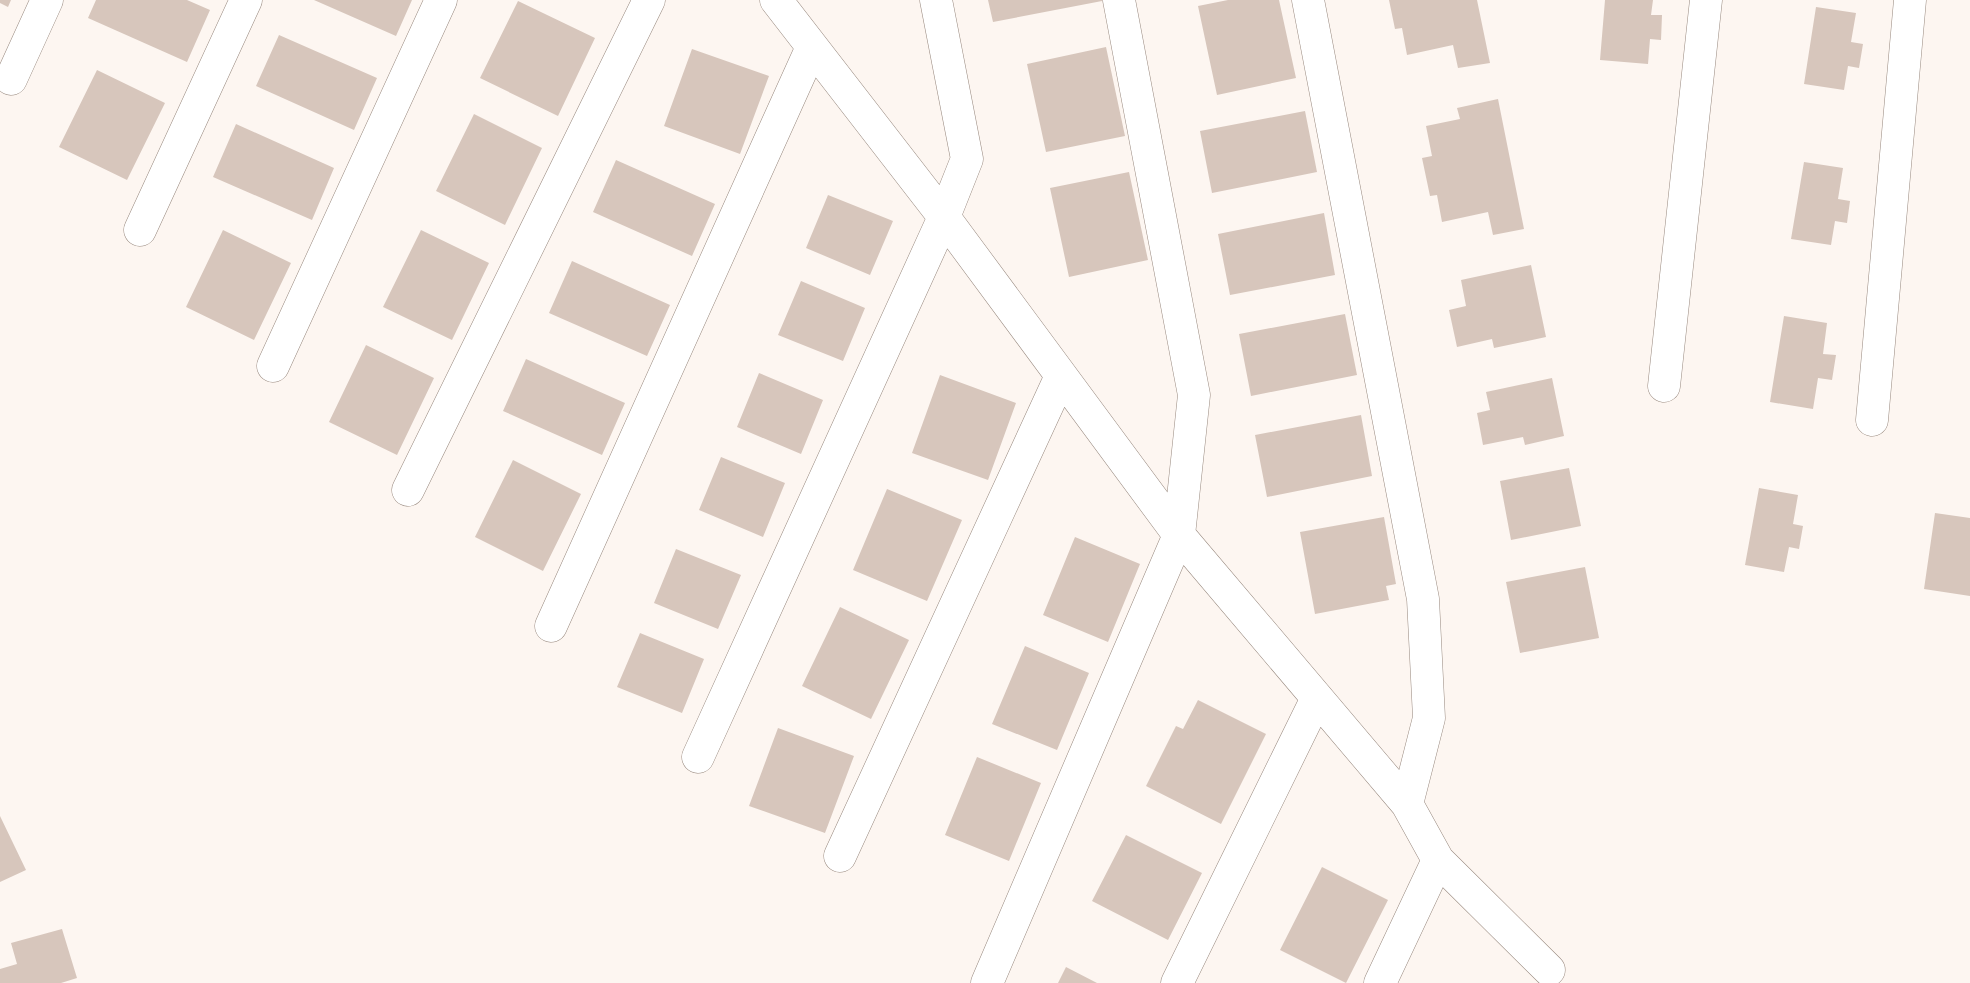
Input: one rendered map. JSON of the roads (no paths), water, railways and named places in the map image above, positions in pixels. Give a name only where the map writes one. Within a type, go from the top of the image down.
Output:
[{"type":"street","points":[[11,79],[47,0]]},
{"type":"street","points":[[140,230],[246,0]]},
{"type":"street","points":[[273,366],[441,0]]},
{"type":"street","points":[[408,490],[649,0]]},
{"type":"street","points":[[776,0],[944,217],[1179,535],[1407,804],[1438,860],[1549,970]]},
{"type":"street","points":[[698,757],[944,217],[967,159],[936,0]]},
{"type":"street","points":[[987,983],[1179,535],[1194,395],[1119,0]]},
{"type":"street","points":[[1308,0],[1423,599],[1429,718],[1407,804]]},
{"type":"street","points":[[1664,386],[1706,0]]},
{"type":"street","points":[[1872,420],[1910,0]]},
{"type":"street","points":[[551,626],[812,47]]},
{"type":"street","points":[[840,856],[1061,376]]},
{"type":"street","points":[[1177,983],[1317,698]]},
{"type":"street","points":[[1380,983],[1438,860]]}]
